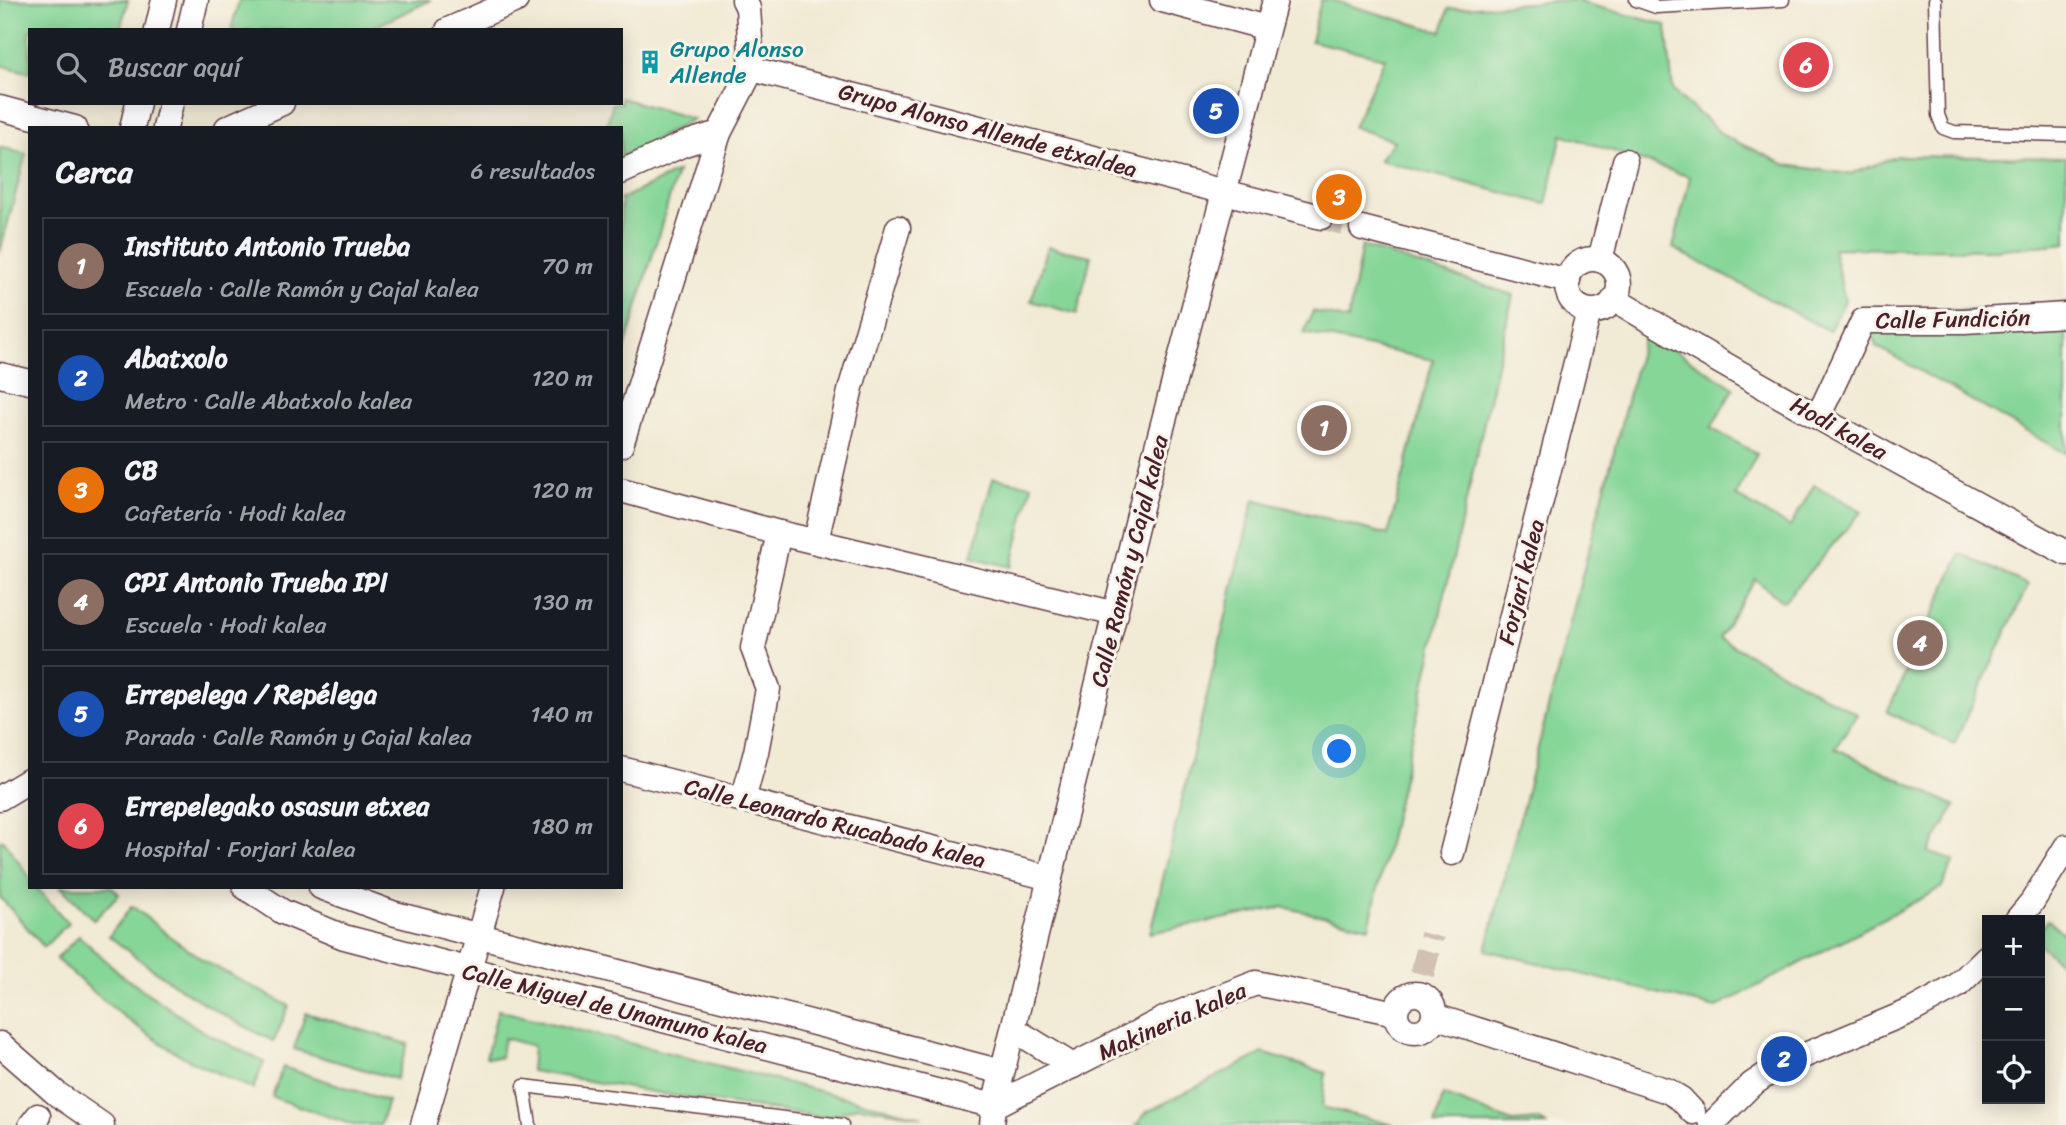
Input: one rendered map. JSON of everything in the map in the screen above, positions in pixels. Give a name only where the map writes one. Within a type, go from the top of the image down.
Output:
[{"type":"street","points":[[157,28],[164,0]]},
{"type":"street","points":[[189,28],[196,0]]},
{"type":"street","points":[[453,28],[516,0]]},
{"type":"street","points":[[623,439],[719,133],[752,69],[748,8],[744,0]]},
{"type":"street","points":[[1162,0],[1267,28]]},
{"type":"street","name":"Calle Ramón y Cajal kalea","points":[[993,1115],[1141,507],[1275,0]]},
{"type":"street","name":"Grupo Alonso Allende etxaldea","points":[[752,69],[1224,192]]},
{"type":"street","points":[[132,126],[138,105]]},
{"type":"street","points":[[165,126],[171,105]]},
{"type":"street","points":[[232,126],[278,105]]},
{"type":"street","points":[[0,108],[68,126]]},
{"type":"street","points":[[623,171],[684,144],[719,133]]},
{"type":"street","points":[[1600,260],[1625,161]]},
{"type":"street","points":[[1224,192],[1321,217]]},
{"type":"street","points":[[816,541],[851,387],[898,228]]},
{"type":"street","points":[[1362,228],[1568,281]]},
{"type":"street","points":[[1600,260],[1613,269],[1617,276],[1618,292],[1604,309],[1582,309],[1568,293],[1572,270],[1584,261],[1600,260]]},
{"type":"street","name":"Hodi kalea","points":[[1614,299],[1818,417],[2066,553]]},
{"type":"street","name":"Forjari kalea","points":[[1452,853],[1589,311]]},
{"type":"street","name":"Calle Fundición","points":[[1818,417],[1863,321],[1964,321],[2066,315]]},
{"type":"street","points":[[0,375],[28,382]]},
{"type":"street","points":[[623,491],[779,533],[1116,614]]},
{"type":"street","points":[[743,800],[756,752],[768,689],[753,648],[779,533]]},
{"type":"street","name":"Calle Leonardo Rucabado kalea","points":[[623,770],[1050,878]]},
{"type":"street","points":[[0,798],[28,781]]},
{"type":"street","points":[[2021,915],[2066,847]]},
{"type":"street","name":"Calle Miguel de Unamuno kalea","points":[[248,889],[284,912],[344,937],[993,1115]]},
{"type":"street","name":"Calle Miguel de Unamuno kalea","points":[[326,889],[368,906],[1002,1072]]},
{"type":"street","points":[[423,1125],[492,889]]},
{"type":"street","points":[[1434,1016],[1668,1091],[1702,1119],[1779,1066],[1913,1010],[1957,986],[1982,962]]},
{"type":"street","name":"Makineria kalea","points":[[993,1115],[1073,1066],[1166,1018],[1256,983],[1395,1013]]},
{"type":"street","points":[[1419,984],[1423,995],[1432,1003],[1434,1016],[1433,1022],[1424,1031],[1411,1032],[1400,1025],[1395,1013],[1404,997],[1419,984]]},
{"type":"street","name":"Makineria kalea","points":[[1013,1029],[1073,1066]]},
{"type":"street","points":[[0,1044],[57,1094],[102,1125]]},
{"type":"lane","points":[[1636,0],[1656,7],[1783,0]]},
{"type":"lane","points":[[1935,0],[1938,115],[1943,128],[1954,132],[2066,135]]},
{"type":"lane","points":[[530,1125],[524,1086],[842,1125]]},
{"type":"green space","points":[[0,0],[128,0],[121,28],[28,28],[28,72],[0,65]]},
{"type":"green space","points":[[239,0],[431,0],[372,28],[232,28]]},
{"type":"green space","points":[[1321,0],[1331,0],[1442,32],[1448,9],[1572,0],[1666,25],[1673,91],[1724,136],[1786,165],[1850,174],[1898,156],[2066,158],[2066,243],[1994,250],[1833,248],[1845,301],[1829,331],[1673,248],[1690,177],[1562,134],[1546,204],[1379,160],[1394,141],[1353,127],[1385,58],[1311,41]]},
{"type":"green space","points":[[623,99],[693,119],[623,157],[623,126],[607,126],[612,105],[623,105]]},
{"type":"green space","points":[[0,147],[26,154],[0,252]]},
{"type":"green space","points":[[677,172],[623,355],[623,198]]},
{"type":"green space","points":[[1362,246],[1513,295],[1369,927],[1283,907],[1150,933],[1254,499],[1388,535],[1433,360],[1304,333],[1313,311],[1348,320]]},
{"type":"green space","points":[[1048,247],[1091,256],[1077,314],[1031,301]]},
{"type":"green space","points":[[2066,303],[2066,454],[1876,346],[1863,307],[1984,311]]},
{"type":"green space","points":[[1645,331],[1734,388],[1711,428],[1757,454],[1736,496],[1790,527],[1814,485],[1862,511],[1783,602],[1755,579],[1719,638],[1857,714],[1835,748],[1955,806],[1928,852],[1954,861],[1941,888],[1716,1008],[1486,950]]},
{"type":"green space","points":[[993,478],[1032,485],[1011,567],[972,557]]},
{"type":"green space","points":[[1961,554],[2028,585],[1954,744],[1887,712]]},
{"type":"green space","points":[[3,840],[28,875],[28,889],[38,889],[68,923],[44,947],[0,897],[0,841]]},
{"type":"green space","points":[[63,889],[114,889],[119,894],[94,920]]},
{"type":"green space","points":[[132,906],[206,962],[289,1006],[274,1041],[188,994],[109,936]]},
{"type":"green space","points":[[2048,920],[2066,936],[2066,968],[2045,949],[2045,924]]},
{"type":"green space","points":[[79,936],[123,976],[202,1031],[264,1062],[253,1089],[167,1047],[117,1011],[56,959]]},
{"type":"green space","points":[[498,1010],[923,1117],[858,1106],[828,1118],[531,1071],[533,1046],[504,1038],[500,1058],[486,1057]]},
{"type":"green space","points":[[306,1013],[408,1044],[396,1079],[294,1049]]},
{"type":"green space","points":[[1263,1053],[1326,1073],[1322,1107],[1394,1125],[1136,1125],[1147,1112]]},
{"type":"green space","points":[[283,1067],[388,1101],[380,1125],[353,1125],[272,1097]]},
{"type":"green space","points":[[1443,1095],[1512,1122],[1539,1120],[1546,1125],[1435,1125]]},
{"type":"tunnel","points":[[1321,217],[1362,228]]},
{"type":"tunnel","points":[[1422,974],[1432,935]]},
{"type":"place","name":"Grupo Alonso Allende","points":[[650,62]]},
{"type":"place","name":"Errepelegako osasun etxea","points":[[1806,65]]},
{"type":"place","name":"Errepelega / Repélega","points":[[1216,111]]},
{"type":"place","name":"CB","points":[[1339,197]]},
{"type":"place","name":"Instituto Antonio Trueba","points":[[1324,428]]},
{"type":"place","name":"CPI Antonio Trueba IPI","points":[[1920,643]]},
{"type":"place","name":"Abatxolo","points":[[1784,1059]]}]
